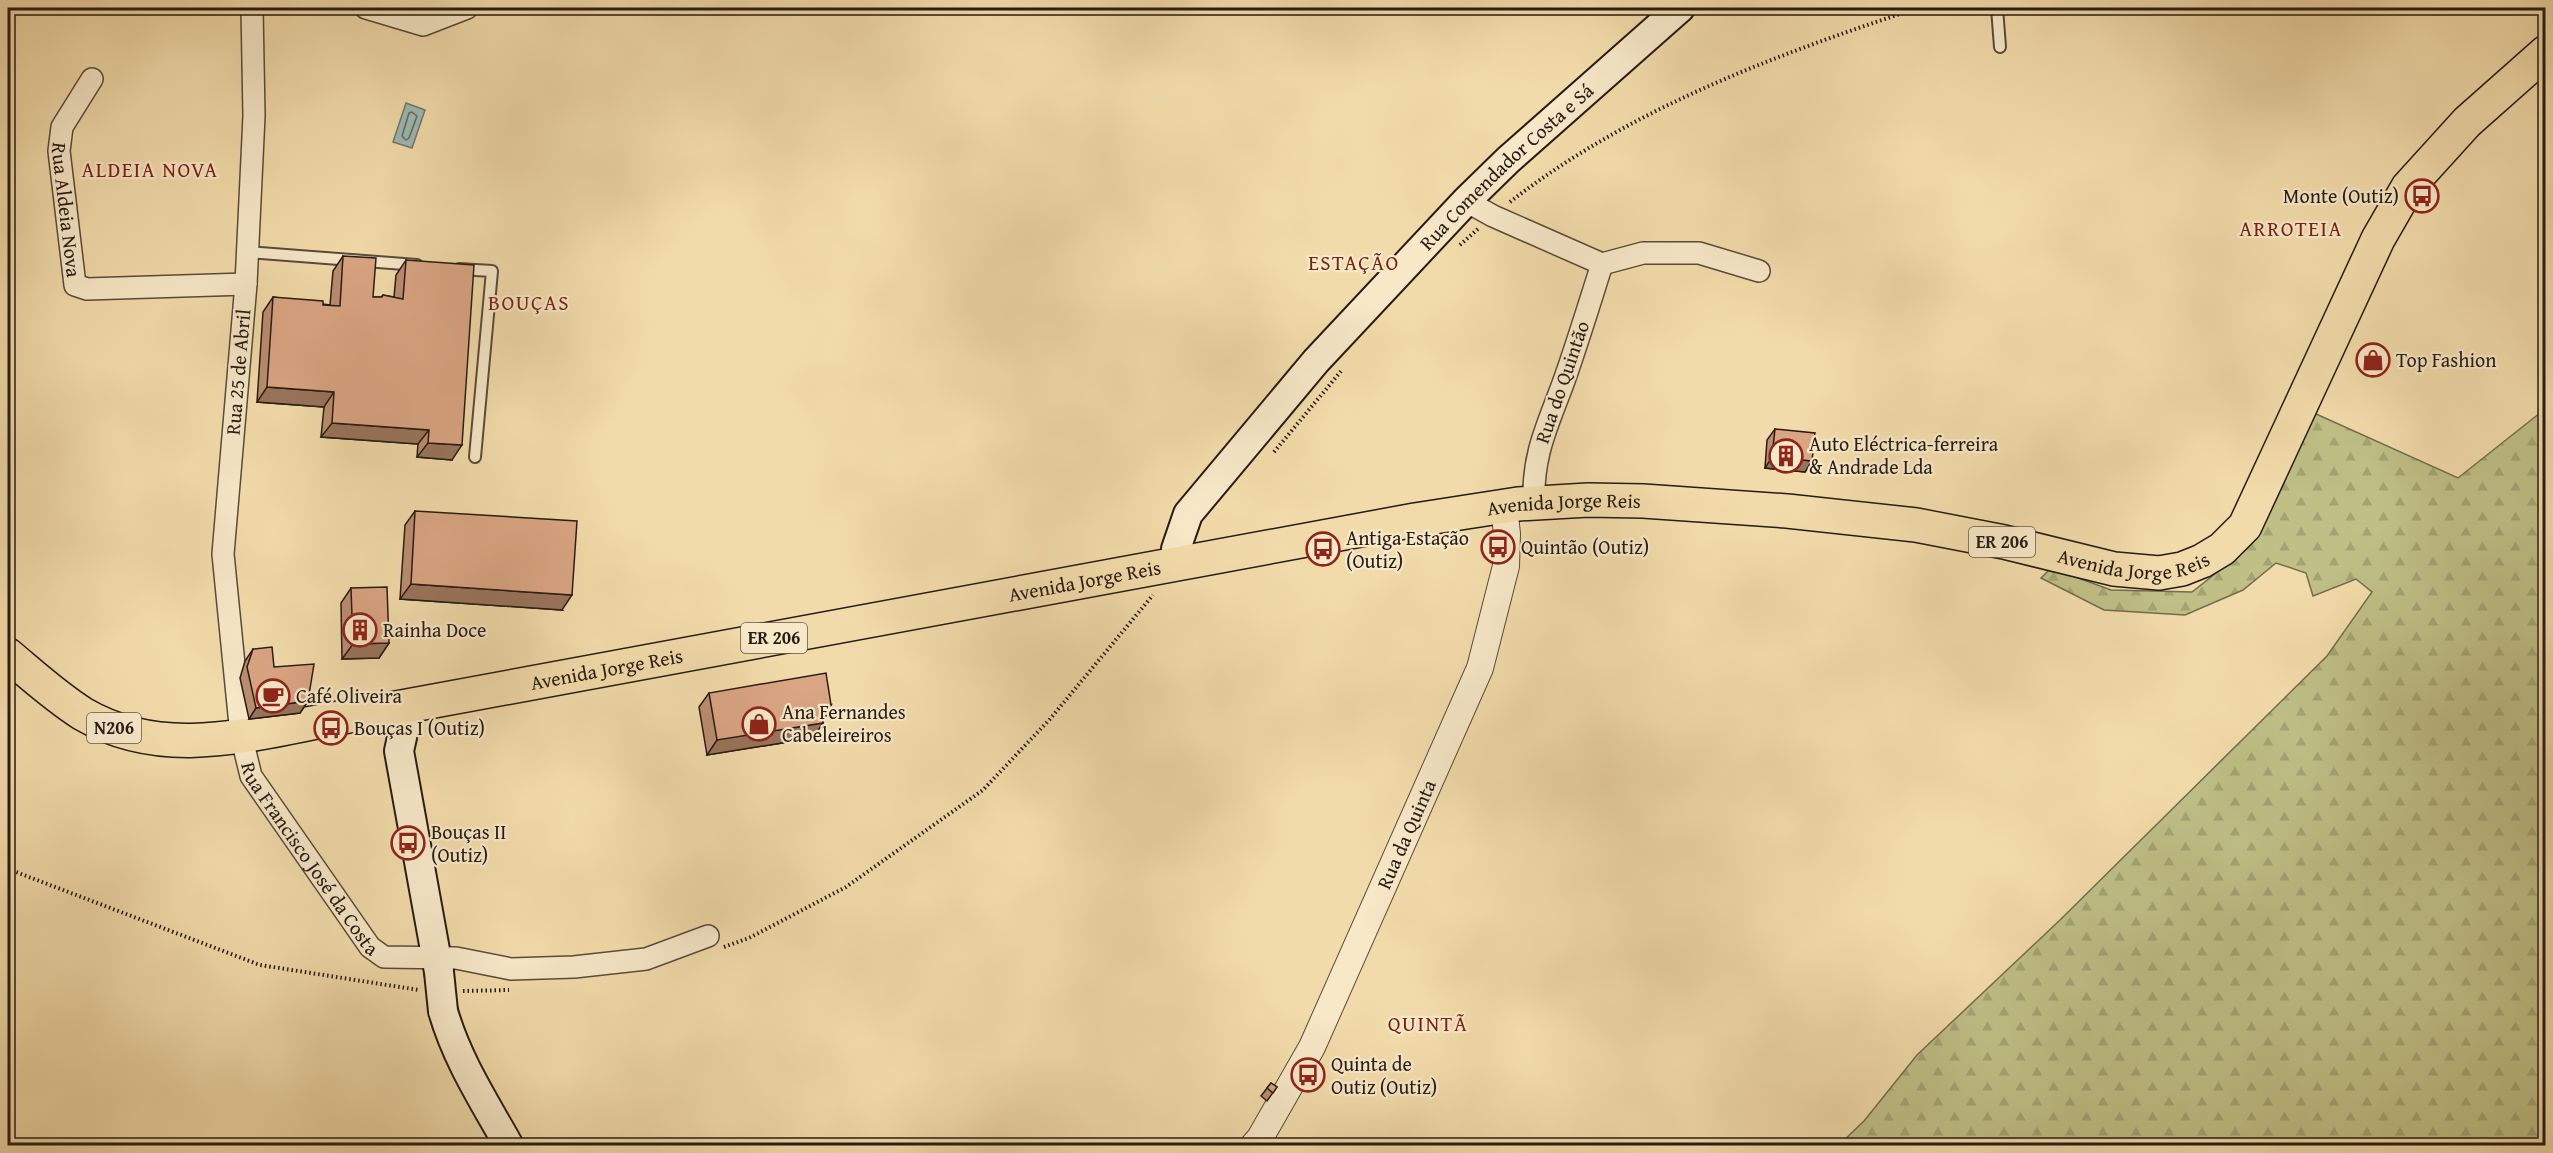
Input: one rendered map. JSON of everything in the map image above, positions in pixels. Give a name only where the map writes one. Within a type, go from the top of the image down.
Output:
[{"type":"main road","name":"Rua Comendador Costa e Sá","points":[[1179,564],[1176,549],[1188,514],[1316,361],[1466,201],[1680,8]]},
{"type":"main road","name":"Avenida Jorge Reis","points":[[241,735],[1415,520],[1519,504],[1643,501],[1858,517],[1959,532],[2125,571],[2159,573],[2192,566],[2222,549],[2246,526],[2378,238],[2408,187],[2467,122],[2546,52]]},
{"type":"main road","name":"N206","points":[[8,655],[72,706],[124,732],[164,741],[211,740],[241,735]]},
{"type":"main road","points":[[409,705],[399,751],[438,964],[443,1011],[462,1065],[509,1146]]},
{"type":"main road","points":[[369,713],[399,751]]},
{"type":"street","name":"Rua 25 de Abril","points":[[241,735],[223,554],[246,284],[254,116],[252,8]]},
{"type":"street","points":[[366,8],[423,25],[467,8]]},
{"type":"street","name":"Rua Aldeia Nova","points":[[92,79],[62,127],[59,151],[75,285],[87,289],[246,284]]},
{"type":"street","points":[[1466,201],[1493,216],[1602,264],[1643,254],[1699,253],[1759,271]]},
{"type":"street","name":"Rua do Quintão","points":[[1519,504],[1533,477],[1541,439],[1565,378],[1602,264]]},
{"type":"street","name":"Rua da Quinta","points":[[1253,1146],[1260,1138],[1312,1047],[1480,668],[1506,566],[1507,534],[1519,504]]},
{"type":"street","name":"Rua Francisco José da Costa","points":[[241,735],[251,776],[370,947],[384,957],[438,964],[456,958],[511,969],[574,967],[646,959],[708,936]]},
{"type":"lane","points":[[1997,8],[2000,47]]},
{"type":"lane","points":[[247,252],[434,267]]},
{"type":"lane","points":[[445,268],[492,271],[475,457]]},
{"type":"green space","points":[[2545,409],[2545,1145],[1838,1146],[1864,1121],[1917,1055],[2060,920],[2327,656],[2372,592],[2356,579],[2313,596],[2306,573],[2276,563],[2243,590],[2185,615],[2104,610],[2041,578],[2051,568],[2111,590],[2192,592],[2239,555],[2314,413],[2458,478]]},
{"type":"water","points":[[406,103],[425,110],[412,148],[393,142]]},
{"type":"building","points":[[343,256],[376,258],[373,297],[383,295],[403,299],[406,260],[474,265],[462,445],[428,443],[429,430],[332,423],[334,392],[267,387],[273,297],[323,301],[323,305],[340,306]]},
{"type":"building","points":[[1775,429],[1815,433],[1812,461],[1772,457]]},
{"type":"building","points":[[415,511],[577,521],[572,595],[411,584]]},
{"type":"building","points":[[387,587],[389,643],[353,644],[351,588]]},
{"type":"building","name":"Café Oliveira","points":[[272,647],[274,667],[314,664],[308,701],[256,708],[247,667],[253,649]]},
{"type":"building","name":"Ana Fernandes Cabeleireiros","points":[[826,673],[831,705],[826,706],[827,714],[822,715],[823,723],[717,740],[709,693]]},
{"type":"building","points":[[1271,1083],[1277,1087],[1273,1093],[1267,1088]]},
{"type":"place","name":"Monte (Outiz)","points":[[2422,196]]},
{"type":"place","name":"Top Fashion","points":[[2373,360]]},
{"type":"place","name":"Auto Eléctrica-ferreira & Andrade Lda","points":[[1786,456]]},
{"type":"place","name":"Quintão (Outiz)","points":[[1498,547]]},
{"type":"place","name":"Antiga Estação (Outiz)","points":[[1323,549]]},
{"type":"place","name":"Rainha Doce","points":[[360,630]]},
{"type":"place","name":"Café Oliveira","points":[[273,696]]},
{"type":"place","name":"Ana Fernandes Cabeleireiros","points":[[759,724]]},
{"type":"place","name":"Bouças I (Outiz)","points":[[331,728]]},
{"type":"place","name":"Bouças II (Outiz)","points":[[408,843]]},
{"type":"place","name":"Quinta de Outiz (Outiz)","points":[[1308,1075]]},
{"type":"district","name":"ALDEIA NOVA","points":[[150,170]]},
{"type":"district","name":"ARROTEIA","points":[[2291,229]]},
{"type":"district","name":"ESTAÇÃO","points":[[1354,263]]},
{"type":"district","name":"BOUÇAS","points":[[529,303]]},
{"type":"district","name":"QUINTÃ","points":[[1428,1024]]}]
